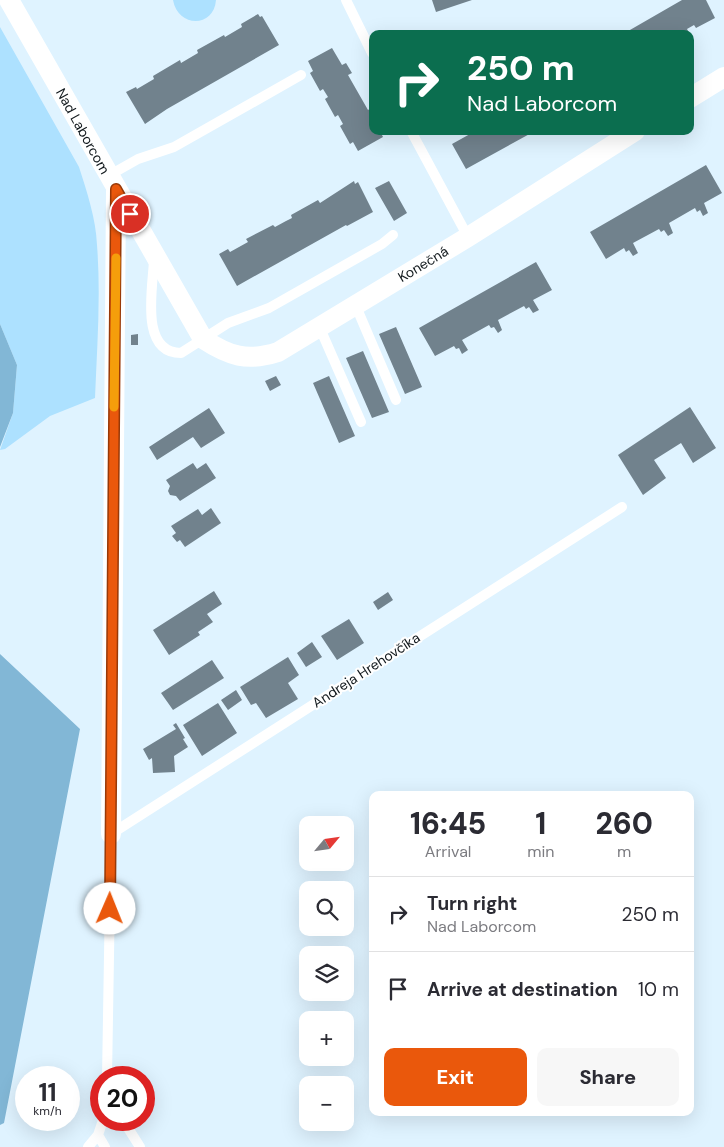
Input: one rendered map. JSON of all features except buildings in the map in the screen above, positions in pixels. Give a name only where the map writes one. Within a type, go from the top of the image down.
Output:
[{"type":"street","name":"Nad Laborcom","points":[[16,3],[112,182],[203,339]]},
{"type":"street","points":[[694,96],[724,77]]},
{"type":"street","name":"Konečná","points":[[203,339],[225,353],[259,358],[278,352],[468,237],[629,135]]},
{"type":"street","points":[[111,834],[112,182]]},
{"type":"lane","points":[[346,0],[369,47]]},
{"type":"lane","points":[[112,182],[138,159],[174,147],[301,74]]},
{"type":"lane","points":[[413,135],[468,237]]},
{"type":"lane","points":[[155,256],[152,328],[161,346],[173,353],[188,350],[228,323],[270,308],[382,244],[393,235]]},
{"type":"lane","points":[[355,304],[396,400]]},
{"type":"lane","points":[[319,326],[361,422]]},
{"type":"lane","name":"Andreja Hrehovčíka","points":[[111,834],[622,507]]},
{"type":"lane","points":[[107,1066],[111,834]]},
{"type":"lane","points":[[88,1147],[100,1131]]},
{"type":"lane","points":[[130,1131],[140,1147]]},
{"type":"lane","points":[[98,1135],[106,1147]]},
{"type":"shaded area","points":[[173,0],[216,0],[214,9],[209,16],[203,20],[196,21],[188,20],[182,16],[176,9]]},
{"type":"shaded area","points":[[0,27],[79,167],[95,225],[99,283],[95,398],[50,416],[5,449],[0,450],[13,413],[17,365],[0,324]]},
{"type":"shaded area","points":[[0,324],[17,365],[13,413],[0,447]]},
{"type":"shaded area","points":[[0,654],[80,729],[4,1123],[0,1125]]},
{"type":"slow traffic","points":[[114,407],[116,258]]},
{"type":"route","points":[[110,909],[116,189],[130,214]]}]
